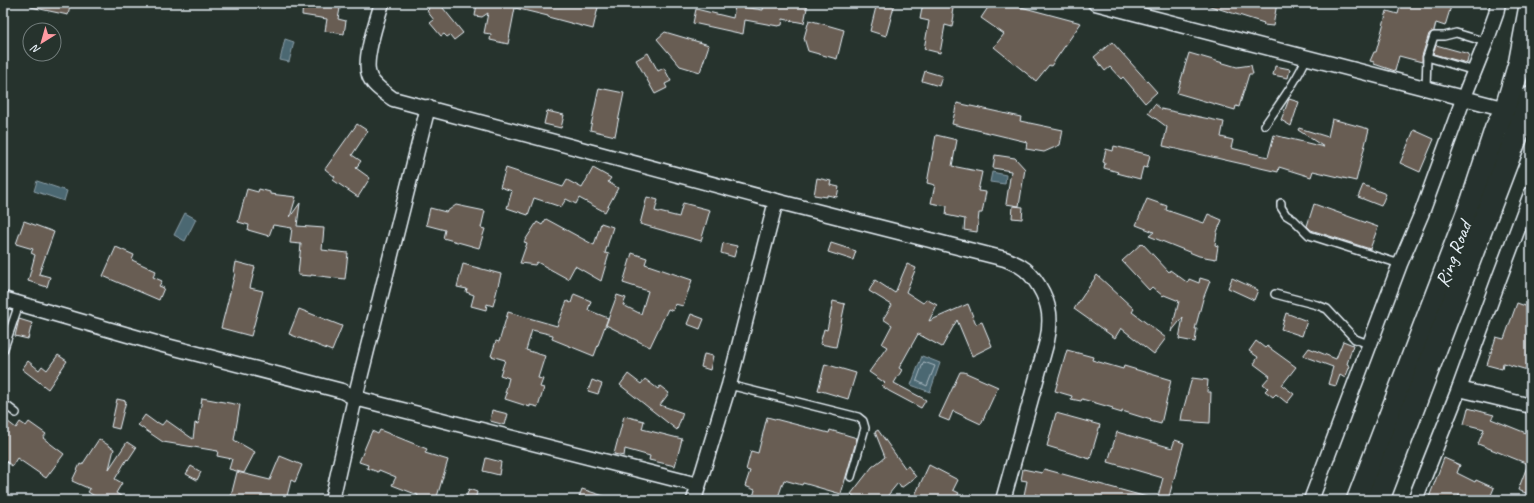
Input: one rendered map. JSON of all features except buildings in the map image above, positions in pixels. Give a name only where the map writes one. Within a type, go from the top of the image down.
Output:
[{"type":"main road","name":"Ring Road","points":[[1358,500],[1472,202],[1496,128],[1506,109],[1521,54],[1531,3]]},
{"type":"main road","name":"Ring Road","points":[[1378,500],[1531,98]]},
{"type":"street","points":[[382,3],[367,62],[369,76],[379,89],[393,99],[428,107],[776,201],[1005,259],[1021,267],[1031,276],[1045,299],[1049,312],[1048,341],[1003,500]]},
{"type":"street","points":[[1095,3],[1506,109]]},
{"type":"street","points":[[1312,500],[1400,264],[1421,215],[1464,97],[1486,42],[1496,14],[1498,3]]},
{"type":"street","points":[[332,500],[355,398],[428,107]]},
{"type":"street","points":[[1415,500],[1459,389],[1498,279],[1531,194]]},
{"type":"street","points":[[694,500],[729,385],[776,201]]},
{"type":"street","points":[[3,299],[163,345],[342,391],[355,398],[698,485]]},
{"type":"street","points":[[1459,389],[1531,406]]},
{"type":"lane","points":[[1426,88],[1427,57],[1434,36],[1444,36],[1456,33],[1486,42]]},
{"type":"lane","points":[[1264,125],[1287,93],[1307,57]]},
{"type":"lane","points":[[1427,57],[1475,70]]},
{"type":"lane","points":[[1281,203],[1286,215],[1294,220],[1309,235],[1400,264]]},
{"type":"lane","points":[[1275,294],[1326,309],[1355,339],[1371,345]]},
{"type":"lane","points":[[3,350],[19,304]]},
{"type":"lane","points":[[729,385],[858,417],[863,421],[865,428],[851,477]]},
{"type":"lane","points":[[3,403],[16,413]]},
{"type":"water","points":[[285,39],[294,42],[289,62],[280,60]]},
{"type":"water","points":[[992,172],[1006,175],[1005,184],[990,182]]},
{"type":"water","points":[[37,181],[67,191],[64,201],[34,191]]},
{"type":"water","points":[[185,213],[196,219],[185,241],[174,235]]},
{"type":"water","points":[[922,356],[940,363],[930,392],[911,385]]}]
